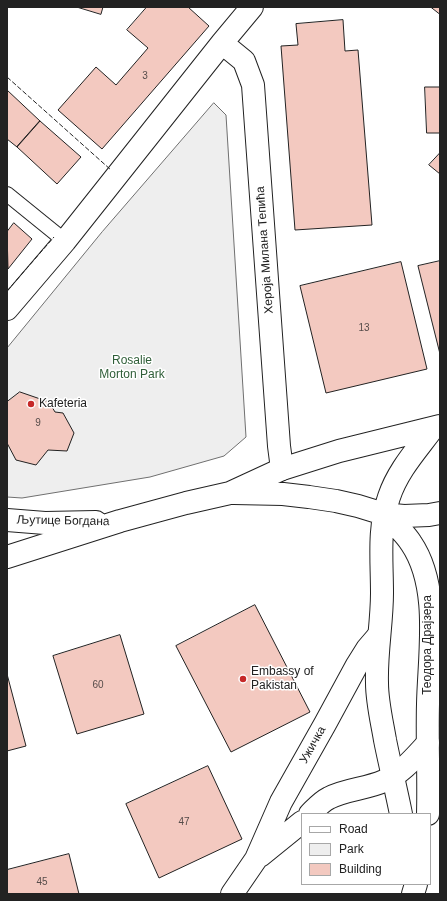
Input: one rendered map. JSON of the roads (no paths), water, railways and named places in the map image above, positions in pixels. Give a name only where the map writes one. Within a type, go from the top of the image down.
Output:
[{"type":"street","points":[[7,309],[64,241],[252,7]]},
{"type":"street","name":"Хероја Милана Тепића","points":[[222,43],[244,62],[253,85],[282,469]]},
{"type":"street","points":[[7,557],[186,503],[230,493],[282,469],[339,451],[437,427]]},
{"type":"street","points":[[401,813],[381,719],[377,685],[379,635],[382,616],[381,545],[384,514],[399,474],[407,462],[437,427]]},
{"type":"street","points":[[230,493],[283,494],[309,497],[336,501],[384,514],[404,516],[440,513]]},
{"type":"street","name":"Теодора Драјзера","points":[[384,514],[403,532],[416,551],[422,565],[429,595],[435,676],[428,697],[428,813]]},
{"type":"street","name":"Љутице Богдана","points":[[7,520],[45,523],[120,522]]},
{"type":"street","name":"Ужичка","points":[[232,894],[256,859],[281,802],[357,664],[379,635]]},
{"type":"street","points":[[311,813],[328,798],[370,786],[393,776],[411,762],[428,743]]},
{"type":"street","name":"Ужичка","points":[[256,859],[301,823]]},
{"type":"lane","points":[[7,194],[64,241]]},
{"type":"place","name":"Kafeteria","points":[[31,404]]},
{"type":"place","name":"Embassy of Pakistan","points":[[243,679]]},
{"type":"park label","name":"Rosalie Morton Park","points":[[132,368]]}]
